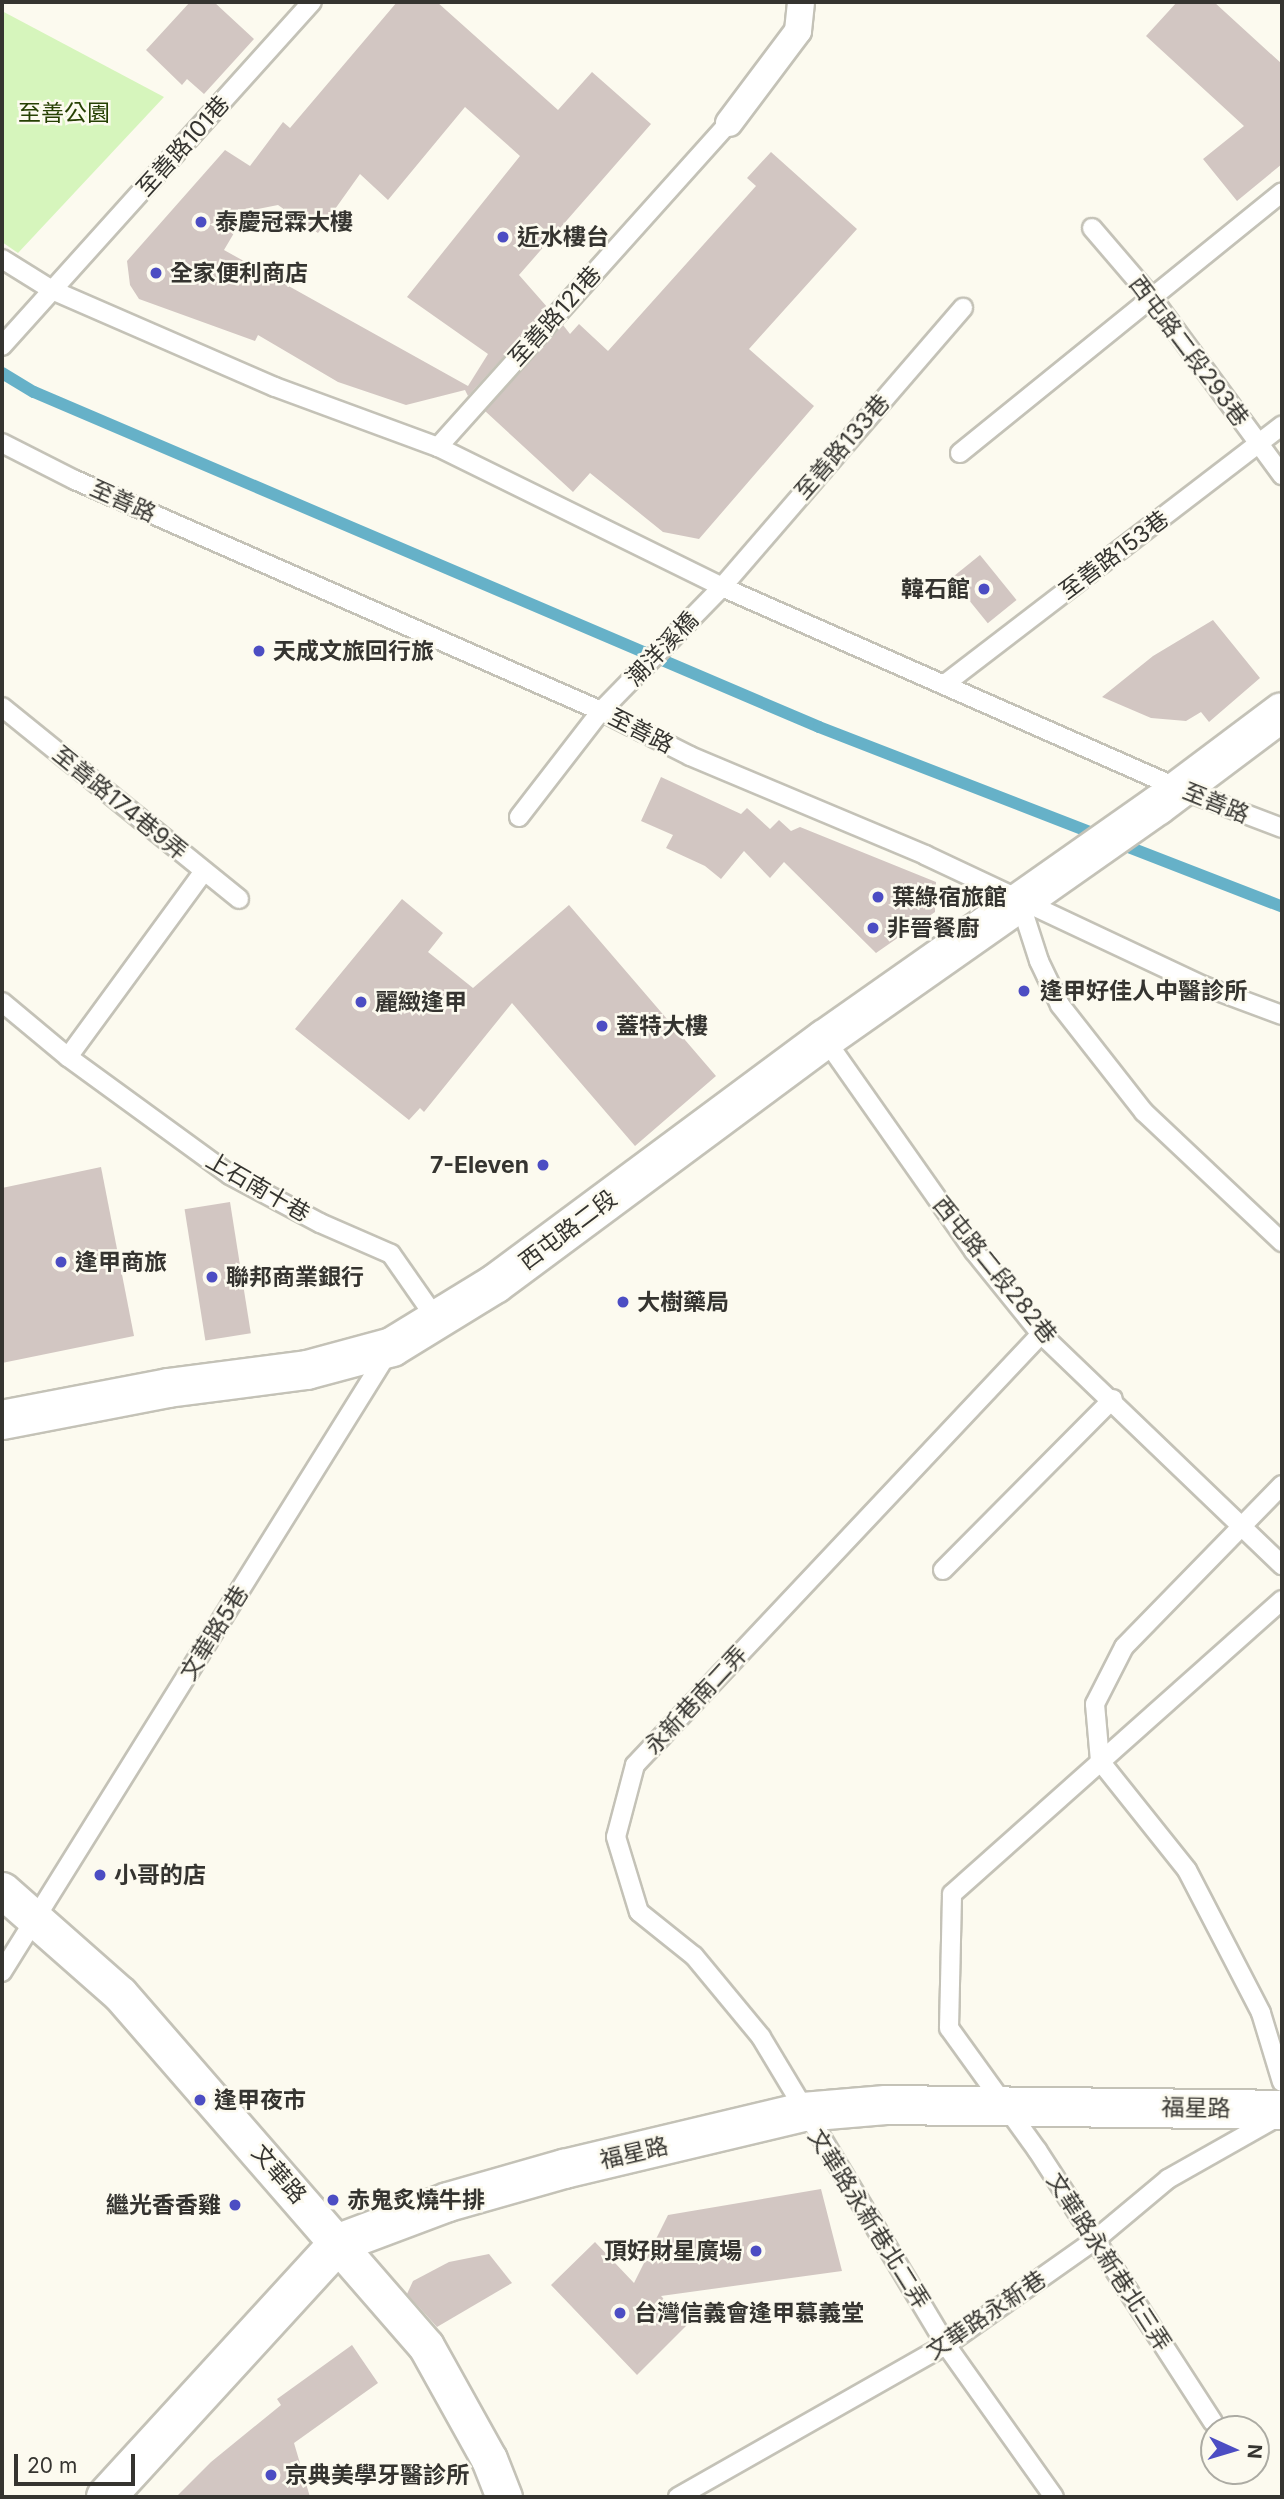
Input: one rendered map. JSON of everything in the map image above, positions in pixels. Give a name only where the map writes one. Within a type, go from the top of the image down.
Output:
[{"type":"street","points":[[729,123],[798,31],[801,2]]},
{"type":"street","points":[[1180,789],[1282,712]]},
{"type":"street","name":"西屯路二段","points":[[2,1420],[168,1388],[307,1370],[392,1347],[495,1284],[825,1039],[1180,789]]},
{"type":"street","name":"文華路","points":[[2,1890],[121,1994],[426,2346],[489,2459],[504,2497]]},
{"type":"street","name":"福星路","points":[[106,2497],[339,2244],[448,2202],[564,2169],[803,2112],[886,2105],[1001,2105],[1282,2113]]},
{"type":"lane","name":"至善路101巷","points":[[2,346],[312,2]]},
{"type":"lane","name":"至善路121巷","points":[[438,447],[729,123]]},
{"type":"lane","points":[[960,453],[1282,192]]},
{"type":"lane","name":"西屯路二段293巷","points":[[1092,228],[1152,298],[1282,475]]},
{"type":"lane","name":"至善路","points":[[2,259],[52,289],[275,387],[438,447],[722,587],[1180,789],[1282,828]]},
{"type":"lane","name":"至善路133巷","points":[[722,587],[963,308]]},
{"type":"lane","name":"至善路153巷","points":[[945,684],[1282,425]]},
{"type":"lane","name":"至善路","points":[[2,443],[75,480],[601,712],[690,756],[925,855],[1020,902],[1204,986],[1282,1014]]},
{"type":"lane","name":"潮洋溪橋","points":[[519,817],[601,712],[722,587]]},
{"type":"lane","name":"至善路174巷9弄","points":[[6,717],[239,899]]},
{"type":"lane","points":[[68,1057],[204,870]]},
{"type":"lane","points":[[1020,902],[1039,961],[1060,1005],[1144,1112],[1282,1242]]},
{"type":"lane","name":"上石南十巷","points":[[2,1002],[68,1057],[230,1175],[391,1254],[437,1320]]},
{"type":"lane","name":"西屯路二段282巷","points":[[825,1039],[974,1251],[1041,1334],[1113,1399],[1282,1565]]},
{"type":"lane","name":"永新巷南二弄","points":[[803,2112],[761,2037],[694,1956],[639,1912],[616,1837],[635,1765],[1041,1334]]},
{"type":"lane","name":"文華路5巷","points":[[2,1972],[392,1347]]},
{"type":"lane","points":[[943,1570],[1113,1399]]},
{"type":"lane","points":[[1282,1485],[1245,1527],[1124,1647],[1095,1704],[1100,1761],[1187,1870],[1261,2013],[1282,2082]]},
{"type":"lane","name":"文華路永新巷北三弄","points":[[1208,2415],[1037,2150],[1001,2105],[949,2028],[952,1894],[1282,1601]]},
{"type":"lane","name":"文華路永新巷北二弄","points":[[803,2112],[946,2344],[1054,2497]]},
{"type":"lane","name":"文華路永新巷","points":[[678,2497],[946,2344],[1095,2240],[1168,2179],[1282,2113]]},
{"type":"green space","name":"至善公園","points":[[2,11],[164,97],[18,253],[2,242]]},
{"type":"building","points":[[190,2],[214,2],[254,39],[204,94],[187,79],[182,85],[146,50]]},
{"type":"building","name":"近水樓台","points":[[397,2],[437,2],[558,110],[592,72],[651,124],[519,275],[548,308],[468,396],[465,390],[406,405],[338,382],[258,335],[255,341],[139,299],[130,285],[127,261],[225,150],[250,166],[283,122],[290,128]],"holes":[[[465,107],[520,156],[407,297],[488,354],[468,386],[224,250],[247,211],[278,205],[318,233],[360,174],[388,200]]]},
{"type":"building","points":[[1177,2],[1214,2],[1282,64],[1282,164],[1237,201],[1203,159],[1244,126],[1146,36]]},
{"type":"building","points":[[771,152],[857,229],[749,349],[814,406],[699,539],[663,532],[590,473],[573,492],[485,411],[563,325],[570,334],[579,324],[608,351],[756,186],[747,178]]},
{"type":"building","name":"韓石館","points":[[980,555],[1017,600],[988,623],[951,578]]},
{"type":"building","points":[[1213,620],[1260,678],[1209,722],[1201,712],[1186,721],[1151,718],[1102,697],[1153,656]]},
{"type":"building","points":[[661,777],[741,814],[747,808],[770,829],[779,820],[791,831],[800,827],[936,882],[935,912],[876,953],[784,862],[770,878],[744,851],[721,879],[705,866],[666,848],[673,835],[641,821]]},
{"type":"building","points":[[402,899],[443,933],[428,952],[473,988],[569,905],[716,1076],[635,1146],[512,1003],[424,1112],[420,1108],[409,1120],[295,1029]]},
{"type":"building","name":"逢甲商旅","points":[[101,1167],[134,1336],[2,1363],[2,1188]]},
{"type":"building","points":[[230,1202],[251,1333],[205,1341],[185,1209]]},
{"type":"building","points":[[821,2189],[842,2271],[661,2296],[688,2324],[637,2375],[551,2285],[595,2242],[634,2283],[668,2215]]},
{"type":"building","points":[[489,2254],[512,2283],[437,2327],[407,2294],[413,2281],[449,2262]]},
{"type":"building","points":[[352,2345],[378,2383],[294,2443],[310,2497],[176,2497],[211,2462],[281,2405],[277,2399]]},
{"type":"waterway","points":[[2,373],[34,392],[819,727],[1282,907]]},
{"type":"place","name":"泰慶冠霖大樓","points":[[201,222]]},
{"type":"place","name":"近水樓台","points":[[503,237]]},
{"type":"place","name":"全家便利商店","points":[[156,273]]},
{"type":"place","name":"韓石館","points":[[984,589]]},
{"type":"place","name":"天成文旅回行旅","points":[[259,651]]},
{"type":"place","name":"葉綠宿旅館","points":[[878,897]]},
{"type":"place","name":"非晉餐廚","points":[[873,928]]},
{"type":"place","name":"逢甲好佳人中醫診所","points":[[1024,991]]},
{"type":"place","name":"麗緻逢甲","points":[[361,1002]]},
{"type":"place","name":"蓋特大樓","points":[[602,1026]]},
{"type":"place","name":"7-Eleven","points":[[543,1165]]},
{"type":"place","name":"逢甲商旅","points":[[61,1262]]},
{"type":"place","name":"聯邦商業銀行","points":[[212,1277]]},
{"type":"place","name":"大樹藥局","points":[[623,1302]]},
{"type":"place","name":"小哥的店","points":[[100,1875]]},
{"type":"place","name":"逢甲夜市","points":[[200,2100]]},
{"type":"place","name":"赤鬼炙燒牛排","points":[[333,2200]]},
{"type":"place","name":"繼光香香雞","points":[[235,2205]]},
{"type":"place","name":"頂好財星廣場","points":[[756,2251]]},
{"type":"place","name":"台灣信義會逢甲慕義堂","points":[[620,2313]]},
{"type":"place","name":"京典美學牙醫診所","points":[[271,2475]]}]
